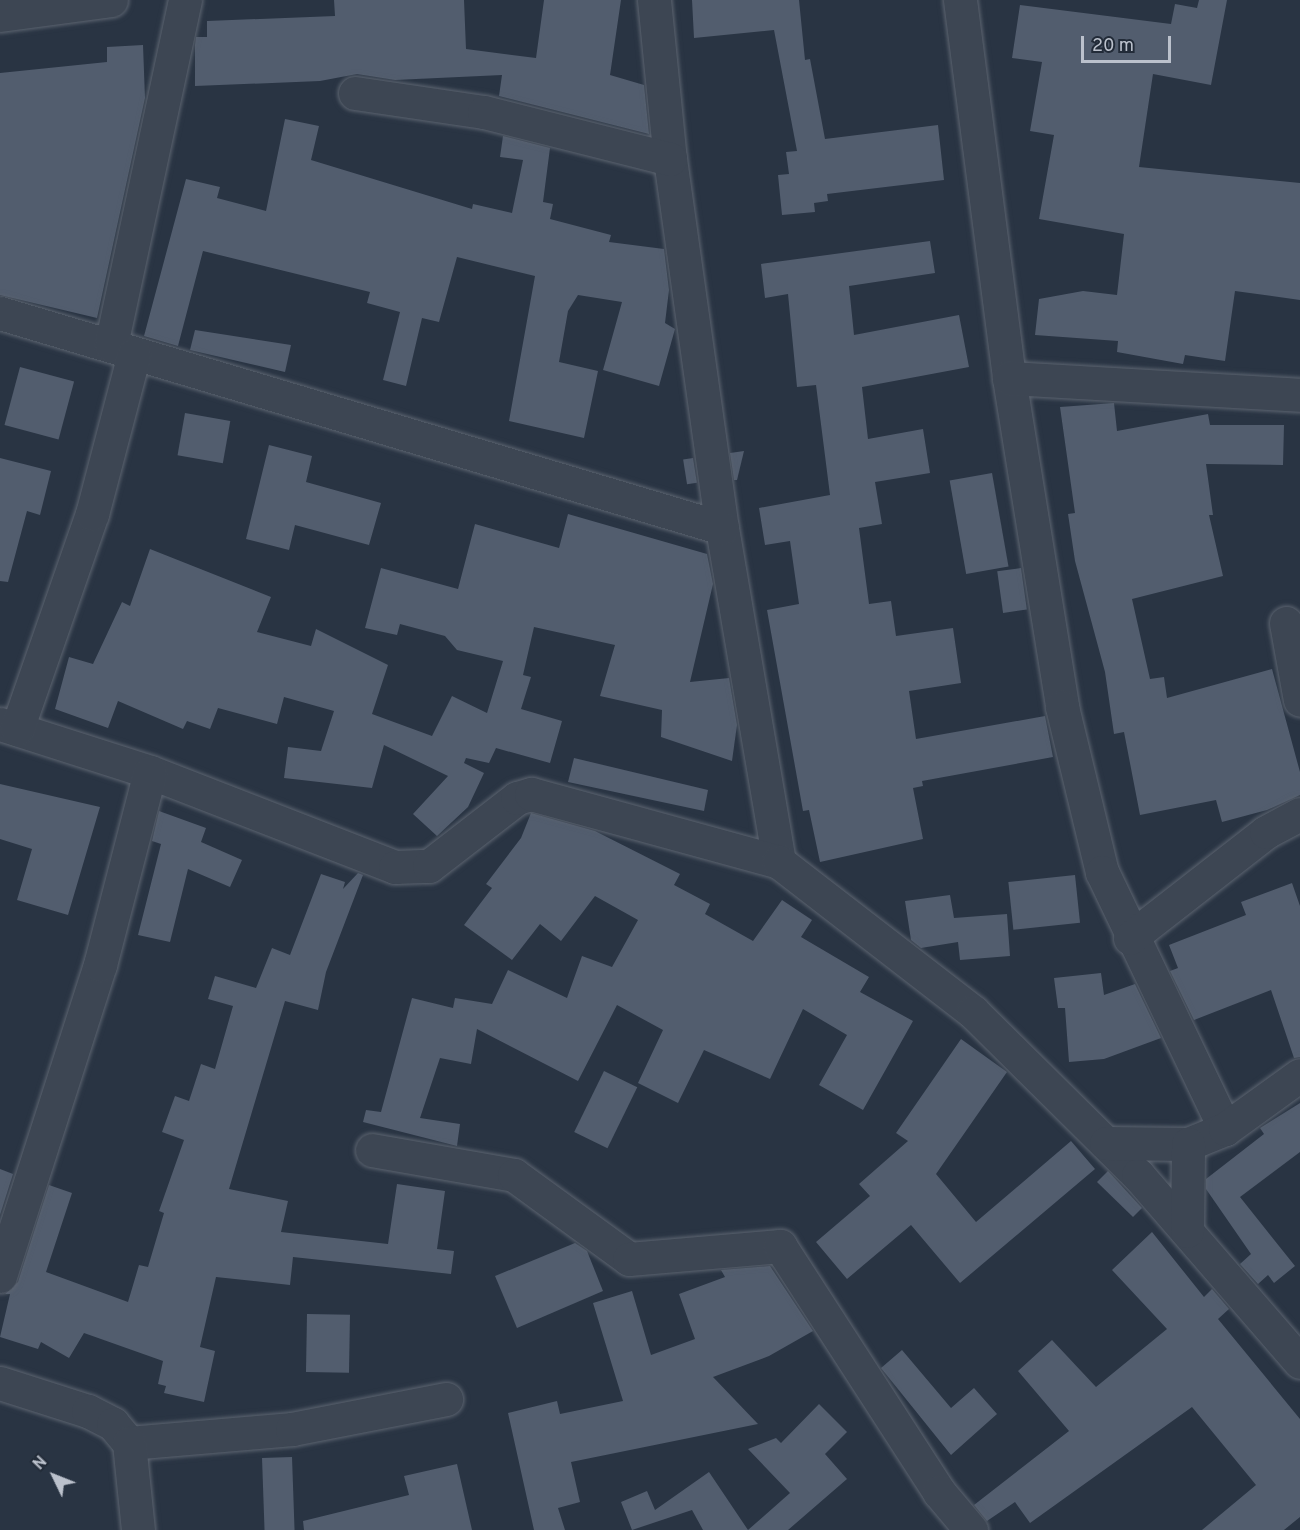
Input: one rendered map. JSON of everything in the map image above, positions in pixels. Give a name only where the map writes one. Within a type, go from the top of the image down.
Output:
[{"type":"street","points":[[0,15],[111,0]]},
{"type":"street","points":[[185,0],[92,514],[9,726],[150,772],[411,870],[429,866],[517,798],[531,794],[779,862],[973,1012],[1106,1143],[1187,1231],[1300,1362]]},
{"type":"street","points":[[654,0],[670,159],[722,528],[779,862]]},
{"type":"street","points":[[960,0],[1009,378],[1062,707],[1102,872],[1130,938],[1225,1129]]},
{"type":"street","points":[[355,93],[484,112],[670,159]]},
{"type":"street","points":[[0,313],[722,528]]},
{"type":"street","points":[[1009,378],[1300,395]]},
{"type":"street","points":[[1286,623],[1300,700]]},
{"type":"street","points":[[0,1276],[100,965],[150,772]]},
{"type":"street","points":[[1130,938],[1266,832],[1300,814]]},
{"type":"street","points":[[1106,1143],[1188,1144],[1225,1129],[1300,1075]]},
{"type":"street","points":[[1187,1231],[1188,1144]]},
{"type":"street","points":[[372,1150],[514,1175],[629,1259],[780,1246],[939,1492],[971,1530]]},
{"type":"street","points":[[0,1383],[88,1411],[113,1424],[129,1443],[138,1530]]},
{"type":"street","points":[[129,1443],[292,1429],[446,1399]]},
{"type":"building","points":[[334,0],[464,0],[466,49],[536,58],[544,0],[621,0],[610,75],[644,85],[649,134],[499,96],[502,75],[395,80],[357,74],[320,81],[195,86],[196,37],[207,37],[207,21],[335,16]]},
{"type":"building","points":[[692,0],[799,0],[805,60],[810,59],[825,139],[938,125],[944,180],[827,194],[828,201],[814,203],[815,212],[782,215],[778,175],[789,174],[786,152],[797,151],[774,30],[694,38]]},
{"type":"building","points":[[1199,0],[1227,0],[1211,85],[1153,74],[1139,167],[1300,183],[1300,300],[1235,291],[1225,361],[1185,355],[1183,364],[1117,352],[1118,341],[1035,335],[1039,299],[1083,291],[1117,295],[1124,234],[1039,219],[1054,135],[1030,131],[1042,62],[1012,58],[1020,5],[1171,24],[1175,4],[1197,8]]},
{"type":"building","points":[[143,45],[145,98],[97,318],[0,295],[0,73],[107,62],[107,47]]},
{"type":"building","points":[[285,119],[319,126],[311,160],[472,209],[473,204],[512,213],[523,160],[500,157],[503,136],[550,148],[543,202],[553,204],[550,219],[611,235],[609,242],[664,249],[669,290],[665,323],[675,329],[659,386],[603,370],[622,302],[578,295],[568,311],[559,362],[598,371],[584,438],[509,421],[535,276],[457,257],[439,322],[422,318],[406,386],[383,380],[400,312],[367,303],[370,292],[203,251],[178,346],[144,336],[186,179],[220,187],[217,198],[266,211]]},
{"type":"building","points":[[930,241],[935,273],[849,286],[854,335],[959,315],[969,367],[862,387],[868,439],[923,429],[930,473],[875,482],[882,524],[859,528],[869,604],[891,601],[896,636],[953,628],[961,683],[909,691],[916,739],[1045,716],[1053,757],[922,781],[923,786],[913,788],[923,839],[820,862],[809,810],[803,811],[767,610],[799,604],[790,541],[765,545],[759,508],[830,495],[816,385],[797,387],[788,294],[765,298],[761,264]]},
{"type":"building","points":[[195,330],[291,345],[285,372],[190,350]]},
{"type":"building","points":[[20,367],[74,381],[59,439],[4,425]]},
{"type":"building","points":[[1114,403],[1117,431],[1208,414],[1210,425],[1284,425],[1283,465],[1206,464],[1213,515],[1209,515],[1223,576],[1132,599],[1150,679],[1164,677],[1167,698],[1272,669],[1300,772],[1300,795],[1267,810],[1222,822],[1216,800],[1140,815],[1124,732],[1114,734],[1105,672],[1075,561],[1068,514],[1075,513],[1060,407]]},
{"type":"building","points":[[185,413],[230,421],[223,463],[178,455]]},
{"type":"building","points":[[269,445],[312,456],[306,482],[381,503],[369,545],[295,525],[289,550],[246,539]]},
{"type":"building","points":[[744,451],[737,480],[734,480],[730,453]]},
{"type":"building","points":[[0,458],[51,471],[40,515],[27,511],[8,582],[0,581]]},
{"type":"building","points":[[693,458],[697,483],[687,484],[683,460]]},
{"type":"building","points":[[992,473],[1008,567],[966,574],[950,480]]},
{"type":"building","points":[[568,514],[707,554],[713,584],[690,682],[729,678],[737,725],[732,761],[661,737],[662,710],[600,696],[615,645],[534,627],[523,675],[531,677],[521,709],[562,721],[550,763],[496,748],[489,763],[466,758],[464,763],[484,773],[468,807],[437,836],[413,814],[448,776],[384,745],[372,788],[284,778],[288,747],[321,751],[334,711],[284,697],[277,724],[218,708],[210,729],[187,721],[183,729],[118,701],[108,728],[55,709],[69,657],[93,664],[122,602],[130,606],[150,549],[271,597],[257,632],[311,646],[316,629],[388,665],[372,714],[432,736],[452,696],[487,713],[503,661],[457,650],[445,636],[400,624],[397,635],[365,628],[381,568],[458,589],[475,524],[559,548]]},
{"type":"building","points":[[1021,568],[1027,610],[1003,613],[997,571]]},
{"type":"building","points":[[574,758],[708,790],[704,811],[568,782]]},
{"type":"building","points":[[0,784],[100,807],[68,915],[17,900],[32,849],[0,839]]},
{"type":"building","points":[[159,811],[206,828],[201,842],[242,860],[230,887],[188,869],[170,942],[138,935],[161,844],[152,841]]},
{"type":"building","points":[[531,813],[595,831],[680,874],[674,885],[710,904],[705,914],[753,941],[782,900],[812,920],[801,937],[869,977],[860,992],[913,1021],[863,1110],[819,1085],[847,1035],[803,1009],[770,1079],[704,1050],[678,1103],[638,1083],[663,1030],[617,1005],[578,1081],[477,1029],[471,1064],[440,1058],[420,1118],[460,1124],[457,1146],[363,1122],[366,1110],[381,1112],[412,998],[453,1008],[455,998],[492,1004],[508,970],[567,998],[582,956],[612,967],[638,920],[595,896],[561,941],[540,924],[512,960],[464,925],[492,888],[486,884],[521,838]]},
{"type":"building","points":[[358,873],[363,875],[326,972],[318,1010],[285,1001],[229,1189],[288,1201],[281,1232],[388,1244],[397,1184],[445,1191],[437,1249],[454,1251],[451,1274],[293,1257],[290,1285],[216,1277],[200,1347],[215,1351],[204,1402],[164,1393],[166,1386],[158,1384],[163,1361],[84,1333],[69,1358],[41,1342],[38,1349],[0,1337],[10,1294],[5,1294],[18,1282],[49,1185],[72,1193],[46,1272],[128,1302],[139,1265],[148,1267],[164,1213],[159,1211],[184,1140],[162,1132],[175,1096],[189,1101],[201,1064],[215,1069],[233,1006],[208,999],[215,976],[256,988],[272,948],[290,955],[321,874],[345,882],[343,889]]},
{"type":"building","points":[[1075,875],[1080,923],[1013,930],[1008,882]]},
{"type":"building","points":[[1292,883],[1300,906],[1300,1057],[1294,1058],[1271,990],[1194,1020],[1170,971],[1178,968],[1169,945],[1246,915],[1241,902]]},
{"type":"building","points":[[950,895],[954,918],[1007,914],[1010,956],[960,960],[958,942],[921,948],[911,940],[905,901]]},
{"type":"building","points":[[1101,973],[1104,995],[1135,984],[1161,1038],[1104,1059],[1069,1062],[1065,1008],[1058,1008],[1054,978]]},
{"type":"building","points":[[961,1039],[1007,1072],[936,1174],[976,1222],[1071,1141],[1095,1169],[960,1283],[911,1225],[847,1279],[816,1242],[870,1196],[859,1184],[908,1141],[896,1133]]},
{"type":"building","points":[[604,1071],[637,1087],[607,1148],[574,1132]]},
{"type":"building","points":[[1300,1103],[1300,1152],[1240,1197],[1295,1266],[1274,1283],[1268,1275],[1258,1284],[1240,1264],[1251,1254],[1206,1189],[1206,1179],[1264,1134],[1260,1128]]},
{"type":"building","points":[[0,1169],[13,1174],[0,1215]]},
{"type":"building","points":[[1108,1171],[1142,1208],[1133,1217],[1097,1182]]},
{"type":"building","points":[[1152,1232],[1204,1297],[1212,1289],[1229,1309],[1218,1319],[1300,1419],[1300,1517],[1284,1530],[1202,1530],[1256,1485],[1192,1407],[1030,1523],[1015,1502],[987,1521],[974,1505],[1069,1431],[1018,1371],[1052,1340],[1096,1387],[1167,1329],[1112,1270]]},
{"type":"building","points":[[575,1243],[587,1251],[603,1291],[517,1328],[495,1276]]},
{"type":"building","points":[[770,1266],[813,1331],[769,1356],[713,1377],[758,1424],[571,1462],[580,1502],[558,1508],[565,1530],[534,1530],[508,1413],[557,1401],[560,1414],[623,1401],[593,1303],[632,1291],[651,1355],[695,1339],[679,1294],[725,1277],[721,1270]]},
{"type":"building","points":[[307,1314],[350,1315],[349,1373],[306,1372]]},
{"type":"building","points":[[902,1350],[951,1408],[974,1388],[997,1414],[951,1455],[881,1368]]},
{"type":"building","points":[[819,1404],[847,1432],[825,1454],[847,1479],[788,1530],[748,1530],[790,1493],[748,1449],[776,1438],[781,1443]]},
{"type":"building","points":[[292,1457],[295,1530],[265,1530],[262,1458]]},
{"type":"building","points":[[457,1464],[472,1530],[304,1530],[303,1521],[409,1495],[404,1476]]},
{"type":"building","points":[[709,1472],[748,1530],[703,1530],[692,1510],[632,1530],[621,1502],[647,1491],[655,1510]]}]
